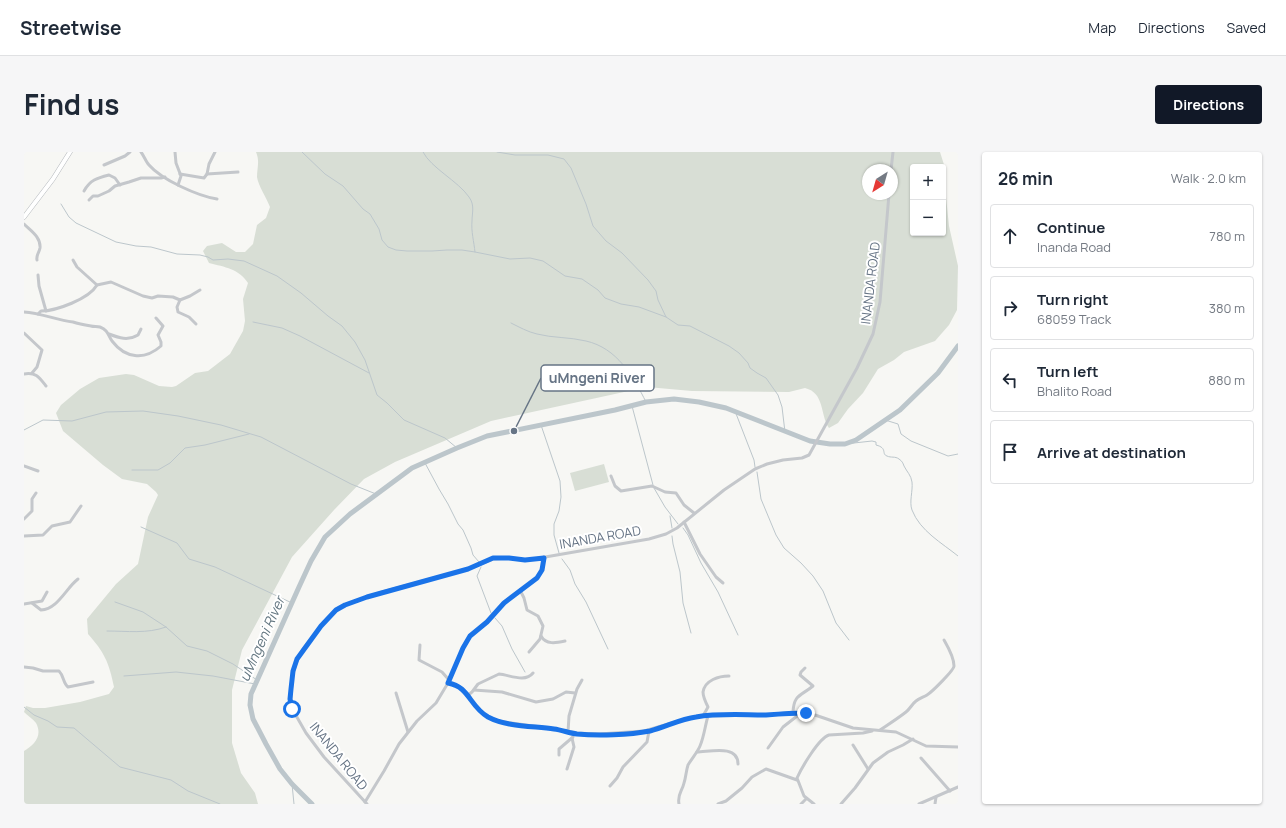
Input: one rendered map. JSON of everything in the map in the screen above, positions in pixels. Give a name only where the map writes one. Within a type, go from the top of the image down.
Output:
[{"type":"main road","points":[[25,216],[54,179],[70,152]]},
{"type":"street","points":[[104,165],[127,155],[130,152]]},
{"type":"street","points":[[141,152],[150,166],[165,177],[178,185],[202,195],[217,199]]},
{"type":"street","points":[[175,152],[175,161],[181,177],[178,185]]},
{"type":"street","points":[[180,174],[193,175],[203,178],[207,174],[209,164],[215,152]]},
{"type":"street","points":[[892,164],[893,152]]},
{"type":"street","points":[[207,174],[238,172]]},
{"type":"street","points":[[84,191],[92,181],[109,175],[115,178],[120,184]]},
{"type":"street","points":[[89,200],[93,196],[98,196],[120,184],[141,178],[165,177]]},
{"type":"street","name":"INANDA ROAD","points":[[366,803],[317,749],[294,712],[290,699],[292,678],[296,663],[303,649],[325,620],[336,610],[345,605],[382,592],[468,569],[493,558],[525,560],[544,558],[649,538],[671,532],[737,480],[755,469],[767,464],[783,460],[804,458],[809,455],[863,357],[873,334],[877,320],[882,287],[889,200]]},
{"type":"street","points":[[25,216],[24,223],[38,239],[40,248],[36,256],[37,260]]},
{"type":"street","points":[[73,260],[77,267],[97,285]]},
{"type":"street","points":[[38,274],[39,286],[46,311]]},
{"type":"street","points":[[38,314],[41,311],[57,308],[83,298],[97,285],[111,282],[143,296],[152,298],[158,296],[173,297],[180,300],[200,290]]},
{"type":"street","points":[[180,300],[177,307],[178,312],[189,317],[196,324]]},
{"type":"street","points":[[24,312],[98,327],[109,334],[127,339],[138,335],[141,329]]},
{"type":"street","points":[[109,334],[117,346],[132,356],[152,352],[161,346],[158,335],[163,326],[156,318]]},
{"type":"street","points":[[24,334],[42,350],[36,367],[32,373]]},
{"type":"street","points":[[24,374],[32,373],[38,376],[46,386]]},
{"type":"street","points":[[24,466],[38,471]]},
{"type":"street","points":[[611,476],[615,486],[621,491],[652,486],[665,492],[676,493],[684,505],[694,513]]},
{"type":"street","points":[[24,519],[32,510],[32,499],[36,493]]},
{"type":"street","points":[[24,536],[43,535],[52,526],[70,522],[81,506]]},
{"type":"street","points":[[684,522],[700,554],[716,577],[723,583]]},
{"type":"street","points":[[366,803],[387,768],[399,744],[417,721],[436,703],[470,636],[487,622],[501,606],[540,574],[544,558]]},
{"type":"street","points":[[32,603],[41,610],[46,609],[60,599],[70,585],[78,579]]},
{"type":"street","points":[[520,590],[527,610],[538,616],[544,627],[540,641],[529,652]]},
{"type":"street","points":[[24,604],[43,600],[47,592]]},
{"type":"street","points":[[541,636],[543,640],[550,643],[565,641]]},
{"type":"street","points":[[880,730],[905,712],[918,700],[933,691],[951,672],[954,667],[951,653],[944,640]]},
{"type":"street","points":[[420,644],[421,649],[419,659],[442,672],[448,682],[460,687],[472,703],[485,715],[498,721],[575,734],[599,734],[649,731],[689,718],[703,716],[767,715],[793,712],[821,716],[848,727],[901,733],[926,746],[958,747]]},
{"type":"street","points":[[24,668],[33,668],[43,671],[59,671],[68,687],[93,682]]},
{"type":"street","points":[[793,712],[796,698],[799,694],[813,686],[800,676],[800,673],[805,668]]},
{"type":"street","points":[[467,696],[478,684],[499,674],[521,679],[533,673]]},
{"type":"street","points":[[703,716],[708,707],[703,694],[705,688],[715,678],[729,676]]},
{"type":"street","points":[[568,732],[569,716],[576,693],[582,680]]},
{"type":"street","points":[[474,690],[502,692],[536,702],[553,699],[566,692],[576,693]]},
{"type":"street","points":[[396,694],[408,732]]},
{"type":"street","points":[[768,748],[783,727],[801,713]]},
{"type":"street","points":[[680,804],[679,793],[684,784],[688,766],[697,752],[707,727],[708,716]]},
{"type":"street","points":[[814,804],[806,799],[802,794],[797,780],[813,752],[827,736],[863,733],[874,730]]},
{"type":"street","points":[[610,786],[617,778],[623,767],[646,744],[649,731]]},
{"type":"street","points":[[559,755],[559,749],[575,734]]},
{"type":"street","points":[[567,769],[574,746],[572,738]]},
{"type":"street","points":[[841,804],[855,788],[868,769],[888,752],[913,739]]},
{"type":"street","points":[[853,744],[868,769]]},
{"type":"street","points":[[697,752],[726,750],[735,756],[738,760],[738,764]]},
{"type":"street","points":[[921,758],[950,791]]},
{"type":"street","points":[[718,804],[726,801],[742,788],[752,777],[765,770],[797,780]]},
{"type":"street","points":[[919,804],[958,787]]},
{"type":"street","points":[[935,804],[936,797]]},
{"type":"street","points":[[801,804],[806,799]]},
{"type":"shaded area","points":[[256,152],[940,152],[944,164],[910,164],[910,236],[946,236],[946,197],[949,226],[958,266],[957,310],[949,325],[935,341],[904,352],[894,360],[878,369],[863,393],[848,409],[838,423],[829,428],[826,423],[819,399],[811,391],[805,388],[789,392],[692,391],[647,387],[491,421],[395,462],[364,479],[292,557],[242,650],[232,690],[232,743],[241,773],[255,793],[258,804],[24,804],[24,751],[34,743],[38,736],[38,728],[36,723],[24,712],[26,706],[33,708],[45,708],[80,702],[109,694],[114,687],[105,658],[98,646],[88,634],[87,619],[116,584],[138,564],[148,517],[158,495],[147,484],[122,479],[103,465],[63,431],[56,413],[61,405],[80,389],[99,378],[126,374],[134,375],[159,386],[172,387],[176,386],[195,373],[208,371],[230,354],[243,331],[245,321],[243,299],[248,283],[236,272],[226,267],[209,263],[203,251],[207,246],[222,243],[236,252],[245,252],[253,244],[257,225],[266,218],[270,207],[257,177],[258,161]]},
{"type":"shaded area","points":[[604,464],[609,482],[575,491],[570,473]]},
{"type":"waterway","points":[[302,152],[325,174],[343,186],[363,209],[370,214],[379,229],[382,240],[388,247],[396,250],[407,251],[462,250],[510,259],[530,258],[543,261],[565,276],[582,279],[598,290],[605,298],[621,304],[639,307],[666,317]]},
{"type":"waterway","points":[[423,152],[432,164],[458,185],[471,200],[473,206],[472,229],[475,252]]},
{"type":"waterway","points":[[497,152],[515,155],[548,155],[564,159],[571,168],[586,204],[593,226],[606,241],[622,253],[648,280],[656,291],[658,300],[666,317],[678,325],[690,326],[729,346],[739,353],[748,363],[750,368],[766,378],[778,395],[782,407],[785,432]]},
{"type":"waterway","points":[[61,204],[69,217],[76,223],[116,242],[151,247],[177,254],[200,255],[213,260],[228,259],[244,261],[277,276],[342,326],[355,342],[365,360],[377,395],[404,420],[445,438],[457,448]]},
{"type":"waterway","points":[[253,322],[282,328],[369,373]]},
{"type":"waterway","points":[[511,323],[534,333],[586,341],[607,350],[623,364],[636,382],[646,402]]},
{"type":"waterway","name":"uMngeni River","points":[[312,804],[292,784],[280,769],[266,744],[253,719],[250,705],[251,694],[311,561],[325,537],[350,514],[412,468],[487,436],[615,410],[646,402],[674,399],[699,402],[726,408],[810,441],[830,444],[845,444],[856,440],[900,410],[938,373],[958,346]]},
{"type":"waterway","points":[[632,406],[653,485]]},
{"type":"waterway","points":[[24,430],[43,420],[72,421],[106,412],[143,411],[178,416],[221,425],[261,437],[351,484],[376,494]]},
{"type":"waterway","points":[[735,411],[754,460],[755,467]]},
{"type":"waterway","points":[[885,420],[898,424],[901,434],[911,441],[948,456],[958,454]]},
{"type":"waterway","points":[[541,425],[560,481],[561,497],[559,511],[554,524],[554,535],[559,553]]},
{"type":"waterway","points":[[132,470],[158,470],[170,463],[185,448],[205,445],[249,434]]},
{"type":"waterway","points":[[845,444],[872,441],[876,442],[876,445],[883,449],[885,455],[888,457],[898,458],[903,463],[910,475],[912,485],[911,507],[920,524],[932,536],[958,556]]},
{"type":"waterway","points":[[425,463],[458,524],[463,530],[473,555],[479,562]]},
{"type":"waterway","points":[[757,472],[761,499],[776,535],[784,548],[813,576],[823,591],[836,623],[849,640]]},
{"type":"waterway","points":[[654,488],[665,507],[678,524]]},
{"type":"waterway","points":[[670,516],[672,528]]},
{"type":"waterway","points":[[141,527],[177,543],[189,559],[215,567],[292,603]]},
{"type":"waterway","points":[[683,528],[718,592],[738,635]]},
{"type":"waterway","points":[[672,536],[680,572],[683,603],[691,633]]},
{"type":"waterway","points":[[562,559],[570,570],[575,584],[586,602],[608,649]]},
{"type":"waterway","points":[[481,567],[477,576],[491,613]]},
{"type":"waterway","points":[[115,602],[143,612],[166,627],[187,646],[207,651],[233,664],[257,680]]},
{"type":"waterway","points":[[495,618],[502,626],[512,649],[525,672]]},
{"type":"waterway","points":[[107,631],[152,631],[166,627]]},
{"type":"waterway","points":[[124,676],[176,672],[213,676],[255,684]]},
{"type":"waterway","points":[[24,707],[34,715],[57,727],[74,728],[120,767],[171,780],[188,791],[220,804]]},
{"type":"waterway","points":[[292,784],[294,804]]},
{"type":"place","name":"uMngeni River","points":[[514,431]]},
{"type":"route","points":[[292,709],[290,699],[292,678],[297,659],[321,626],[336,610],[345,605],[382,592],[473,568],[493,558],[525,560],[544,558],[542,570],[537,578],[504,603],[487,622],[470,636],[463,648],[448,683],[462,688],[472,703],[490,718],[503,722],[555,729],[575,734],[599,734],[635,733],[703,716],[767,715],[793,712],[806,713]]}]
